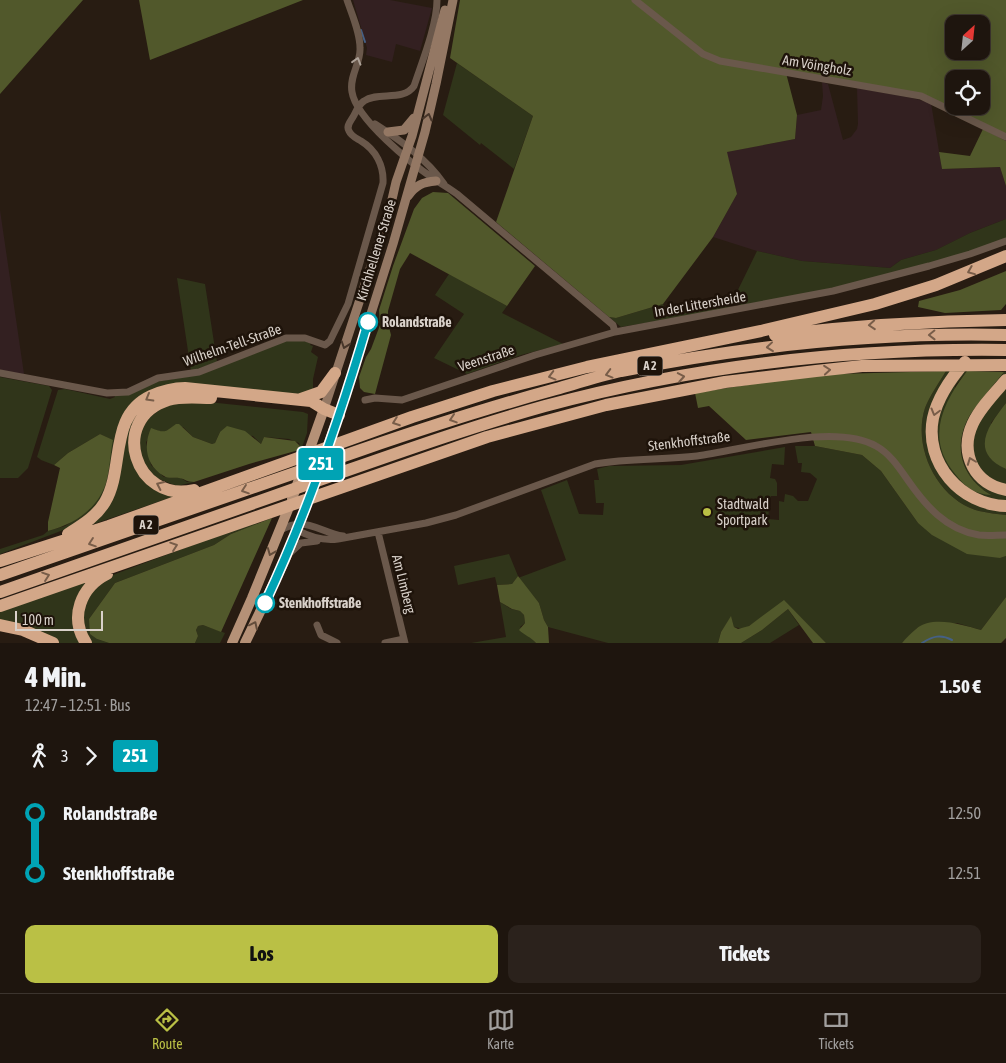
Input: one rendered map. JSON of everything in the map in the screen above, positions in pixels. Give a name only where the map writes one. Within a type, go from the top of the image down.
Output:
[{"type":"highway","points":[[0,561],[109,526],[297,457],[493,391],[587,367],[761,331],[875,304],[936,285],[1006,256]]},
{"type":"highway","points":[[1006,314],[958,370],[943,391],[937,404],[932,427],[934,448],[938,461],[952,481],[976,500],[1006,506]]},
{"type":"highway","points":[[634,357],[832,328],[900,323],[1006,320]]},
{"type":"highway","name":"A 2","points":[[0,575],[496,405],[619,372],[766,348],[907,336],[1001,335]]},
{"type":"highway","name":"A 2","points":[[0,592],[287,503],[325,478],[398,452],[545,406],[631,386],[765,364],[874,353],[967,349],[1006,350]]},
{"type":"highway","points":[[692,388],[765,364]]},
{"type":"highway","points":[[0,606],[147,555],[287,503],[319,495],[478,440],[606,404],[774,375],[862,366],[1006,365]]},
{"type":"highway","points":[[300,399],[321,392],[335,373]]},
{"type":"highway","points":[[1006,380],[976,416],[967,442],[970,461],[979,476],[994,487],[1006,490]]},
{"type":"highway","points":[[17,555],[65,536],[93,518],[100,509],[113,483],[122,430],[131,414],[148,398],[171,389],[185,388],[300,399],[315,402],[324,409],[339,415]]},
{"type":"highway","points":[[240,478],[186,492],[155,483],[147,478],[141,470],[134,451],[136,434],[142,420],[154,407],[162,402],[181,397],[213,398],[296,406],[316,410],[324,409]]},
{"type":"highway","points":[[86,643],[78,618],[79,607],[84,595],[99,579],[140,562],[147,555]]},
{"type":"highway","points":[[0,625],[23,630],[53,643]]},
{"type":"main road","name":"Kirchhellener Straße","points":[[232,643],[280,530],[287,503],[324,409],[390,208],[418,114],[448,0]]},
{"type":"main road","name":"Kirchhellener Straße","points":[[245,643],[285,560],[296,526],[304,512],[339,415],[405,201],[436,84],[453,0]]},
{"type":"main road","points":[[388,132],[404,130],[418,114]]},
{"type":"main road","points":[[405,201],[416,186],[436,181]]},
{"type":"main road","name":"Kirchhellener Straße","points":[[287,503],[290,519],[296,526]]},
{"type":"street","points":[[347,0],[358,33],[360,48],[351,80],[351,92],[358,108],[376,130],[438,175],[446,186]]},
{"type":"street","points":[[358,108],[365,100],[404,94],[411,91],[427,44],[437,8],[437,0]]},
{"type":"street","name":"Am Vöingholz","points":[[635,0],[703,54],[720,62],[921,96],[1006,138]]},
{"type":"street","name":"Kirchhellener Straße","points":[[325,344],[330,341],[348,304],[383,183],[382,165],[375,153],[365,143],[352,136],[348,129],[348,125],[358,108]]},
{"type":"street","points":[[368,120],[388,132],[406,152]]},
{"type":"street","points":[[416,160],[436,181],[446,186],[613,325],[616,332]]},
{"type":"street","name":"In der Littersheide","points":[[616,332],[833,291],[929,266],[1006,241]]},
{"type":"street","name":"Veenstraße","points":[[365,400],[375,398],[402,400],[535,355],[616,332]]},
{"type":"street","name":"Wilhelm-Tell-Straße","points":[[0,373],[107,393],[122,393],[158,378],[199,372],[286,338],[305,338],[325,344]]},
{"type":"street","name":"Stenkhoffstraße","points":[[296,526],[309,536],[327,541],[426,523],[456,515],[595,464],[612,461],[696,456],[766,442],[841,436],[866,441],[888,455],[926,504],[942,520],[953,526],[979,534],[1006,535]]},
{"type":"street","points":[[304,512],[314,527]]},
{"type":"street","points":[[280,530],[296,526]]},
{"type":"street","name":"Stenkhoffstraße","points":[[296,526],[314,527],[330,534],[348,537]]},
{"type":"street","name":"Am Limberg","points":[[378,532],[404,641]]},
{"type":"street","name":"Kirchhellener Straße","points":[[285,560],[301,544],[309,541],[327,541]]},
{"type":"street","points":[[317,625],[321,635],[337,643]]},
{"type":"street","points":[[385,643],[404,641]]},
{"type":"shaded area","points":[[353,0],[390,0],[432,8],[420,51],[396,44],[392,62],[366,55],[367,48]]},
{"type":"shaded area","points":[[822,82],[828,84],[843,140],[851,137],[857,129],[857,88],[931,103],[942,169],[1000,167],[1006,186],[1006,219],[970,233],[936,250],[901,260],[890,268],[802,261],[757,251],[713,237],[737,194],[726,152],[795,139],[797,115],[821,110]]},
{"type":"shaded area","points":[[0,210],[24,374],[0,371]]},
{"type":"green space","points":[[0,0],[83,0],[0,94]]},
{"type":"green space","points":[[139,0],[303,0],[150,60]]},
{"type":"green space","points":[[460,0],[1006,0],[1006,137],[960,115],[990,115],[990,70],[945,70],[945,108],[921,96],[786,73],[797,115],[795,139],[727,152],[737,194],[713,237],[663,304],[616,318],[609,317],[496,222],[533,116],[450,58]]},
{"type":"green space","points":[[457,63],[533,116],[514,169],[443,115]]},
{"type":"green space","points":[[983,129],[1006,141],[1006,186],[1000,167],[942,169],[939,152],[970,156]]},
{"type":"green space","points":[[433,192],[448,193],[535,266],[507,306],[410,253],[400,269],[388,311],[391,335],[375,394],[364,392],[360,388],[359,377],[380,325],[379,310],[393,266],[414,209],[422,198]]},
{"type":"green space","points":[[1006,219],[1006,239],[941,261],[841,286],[740,307],[735,296],[757,251],[802,261],[890,268],[901,260],[936,250],[970,233]]},
{"type":"green space","points":[[1006,271],[1006,304],[1001,310],[945,313],[918,307],[919,301],[960,290]]},
{"type":"green space","points":[[449,274],[507,306],[502,313],[563,344],[521,355],[467,374],[434,358],[464,314],[435,295]]},
{"type":"green space","points":[[177,278],[205,284],[217,362],[191,371]]},
{"type":"green space","points":[[728,296],[730,309],[621,327],[609,317],[616,318],[663,304],[664,307]]},
{"type":"green space","points":[[297,339],[311,343],[310,345],[313,346],[311,352],[318,357],[313,379],[313,390],[299,394],[155,391],[115,444],[102,501],[74,526],[0,554],[0,549],[65,526],[90,509],[110,452],[112,440],[100,434],[68,453],[54,465],[37,457],[58,390],[65,389],[110,399],[115,397],[114,395],[155,382],[198,375],[286,340]]},
{"type":"green space","points":[[946,371],[967,371],[955,386],[959,479],[990,495],[971,478],[966,468],[962,458],[962,435],[972,412],[1004,372],[1006,372],[1006,403],[991,423],[1004,468],[1006,469],[1006,515],[979,511],[964,505],[951,496],[940,484],[932,470],[922,439],[922,423],[927,403]]},
{"type":"green space","points":[[946,371],[925,408],[922,423],[922,439],[926,455],[940,484],[951,496],[964,505],[979,511],[1006,515],[1006,556],[1000,558],[967,554],[932,535],[918,523],[881,471],[862,455],[815,446],[811,432],[746,440],[709,406],[698,408],[695,393],[837,374]]},
{"type":"green space","points":[[967,371],[1004,372],[970,415],[961,438],[962,460],[966,470],[981,488],[991,495],[976,492],[963,483],[947,462],[941,448],[939,435],[944,409],[950,396]]},
{"type":"green space","points":[[0,377],[49,386],[52,390],[28,468],[18,478],[0,478]]},
{"type":"green space","points":[[208,402],[308,414],[307,433],[301,450],[299,450],[299,443],[289,439],[264,437],[261,444],[253,436],[220,432],[215,443],[212,444],[193,437],[183,427],[171,428],[163,433],[156,430],[146,442],[151,465],[164,477],[181,478],[187,482],[194,482],[177,486],[156,478],[142,461],[138,440],[146,420],[169,403]]},
{"type":"green space","points":[[1006,403],[1006,469],[988,455],[985,447],[985,438],[993,421]]},
{"type":"green space","points":[[150,406],[134,461],[178,495],[88,526],[94,519],[122,440],[137,411]]},
{"type":"green space","points":[[179,424],[193,437],[212,444],[215,443],[220,432],[227,426],[245,431],[261,444],[264,437],[295,441],[300,446],[299,450],[189,482],[181,478],[164,476],[153,467],[148,455],[147,442],[151,428],[164,431]]},
{"type":"green space","points":[[100,434],[113,440],[106,483],[102,493],[91,508],[75,520],[48,531],[48,522],[60,468],[54,465],[68,453]]},
{"type":"green space","points":[[795,446],[815,446],[862,455],[881,471],[918,523],[1000,558],[1006,556],[1006,597],[981,630],[957,623],[917,628],[902,643],[826,643],[786,603],[744,629],[734,627],[731,617],[721,632],[718,643],[608,643],[548,627],[539,603],[518,578],[566,560],[541,490],[567,480],[579,514],[603,515],[604,503],[596,503],[594,480],[599,480],[597,469],[609,466],[681,465],[785,447],[784,465],[772,464],[770,478],[775,479],[777,483],[777,496],[771,496],[768,519],[779,520],[779,501],[784,502],[785,494],[793,496],[798,501],[808,501],[817,479],[810,473],[801,472],[802,463],[798,463]]},
{"type":"green space","points":[[272,518],[221,632],[203,625],[198,626],[196,630],[198,636],[195,643],[109,643],[97,639],[90,634],[89,619],[115,583],[214,545],[231,534]]},
{"type":"green space","points":[[262,519],[255,525],[231,534],[214,545],[115,583],[89,619],[97,639],[109,643],[90,643],[83,629],[85,599],[110,576]]},
{"type":"green space","points":[[509,554],[518,576],[512,584],[497,585],[495,577],[458,585],[454,566]]},
{"type":"green space","points":[[518,576],[539,603],[548,627],[549,643],[536,643],[521,632],[519,630],[525,623],[524,615],[520,611],[500,602],[497,585],[512,584]]},
{"type":"green space","points":[[94,577],[85,587],[83,643],[59,643],[42,634],[0,621],[0,610]]},
{"type":"green space","points":[[1006,597],[1006,638],[1001,643],[902,643],[916,629],[931,623],[948,622],[981,630]]},
{"type":"green space","points":[[784,600],[826,643],[813,643],[788,609],[762,630],[741,643],[718,643],[721,632],[731,616],[734,627],[738,629],[749,626]]},
{"type":"green space","points":[[500,602],[511,609],[520,611],[524,615],[525,623],[520,627],[536,643],[471,643],[506,637]]},
{"type":"green space","points":[[788,609],[799,625],[770,643],[741,643],[762,630]]},
{"type":"green space","points":[[203,625],[225,633],[220,643],[195,643],[198,636],[196,630],[198,626]]},
{"type":"waterway","points":[[361,30],[365,42]]},
{"type":"waterway","points":[[922,643],[937,637],[952,640]]},
{"type":"bus line","name":"251","points":[[265,603],[304,512],[343,403],[368,322]]},
{"type":"place","name":"Rolandstraße","points":[[368,322]]},
{"type":"place","name":"Stadtwald Sportpark","points":[[707,512]]},
{"type":"place","name":"Stenkhoffstraße","points":[[265,603]]}]
